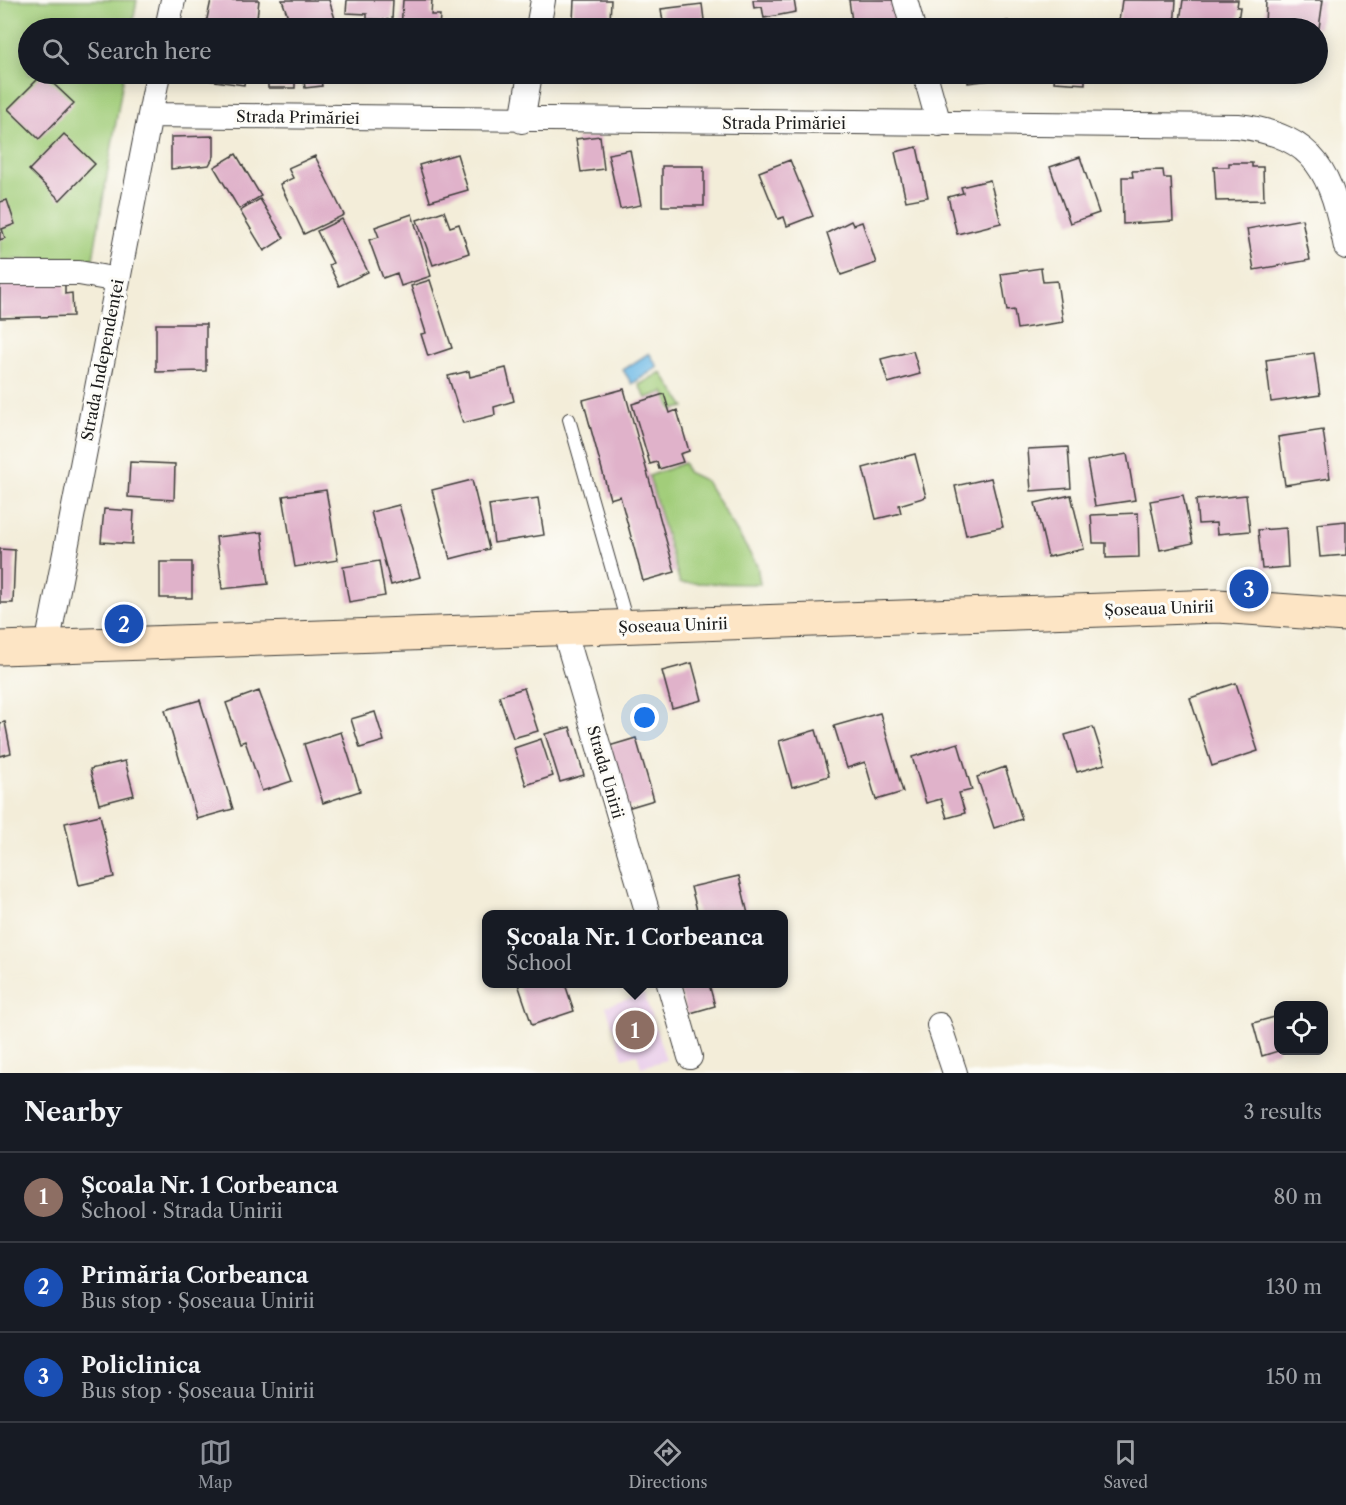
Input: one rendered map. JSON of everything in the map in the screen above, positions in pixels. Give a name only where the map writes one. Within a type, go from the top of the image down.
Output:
[{"type":"main road","name":"Șoseaua Unirii","points":[[0,648],[1218,606],[1346,615]]},
{"type":"street","points":[[169,18],[173,0]]},
{"type":"street","points":[[540,18],[543,0]]},
{"type":"street","points":[[905,0],[910,18]]},
{"type":"street","name":"Strada Independenței","points":[[47,646],[156,84]]},
{"type":"street","points":[[522,121],[528,84]]},
{"type":"street","points":[[928,84],[939,124]]},
{"type":"street","name":"Strada Primăriei","points":[[150,115],[522,121],[1238,126],[1284,136],[1305,148],[1319,166],[1346,247]]},
{"type":"street","points":[[0,273],[79,273],[118,280]]},
{"type":"street","name":"Strada Unirii","points":[[564,629],[647,910]]},
{"type":"street","points":[[670,988],[690,1057]]},
{"type":"street","points":[[939,1025],[955,1073]]},
{"type":"lane","points":[[569,418],[629,627]]},
{"type":"shaded area","points":[[644,994],[666,1060],[641,1067],[637,1054],[623,1058],[606,1006]]},
{"type":"green space","points":[[0,0],[137,0],[134,18],[18,18],[18,84],[122,84],[93,259],[0,260]]},
{"type":"green space","points":[[661,372],[685,407],[672,410],[664,392],[646,398],[639,385]]},
{"type":"green space","points":[[684,463],[687,472],[706,481],[757,565],[760,584],[680,583],[649,476]]},
{"type":"water","points":[[649,353],[658,367],[632,384],[623,370]]},
{"type":"building","points":[[211,0],[259,0],[257,18],[207,18]]},
{"type":"building","points":[[282,0],[329,0],[335,18],[288,18]]},
{"type":"building","points":[[347,0],[393,0],[392,18],[367,18],[367,14],[346,13]]},
{"type":"building","points":[[403,0],[432,0],[431,15],[440,15],[440,18],[402,18]]},
{"type":"building","points":[[574,0],[611,0],[610,18],[573,18]]},
{"type":"building","points":[[753,0],[794,0],[796,12],[764,18],[762,7],[754,8]]},
{"type":"building","points":[[849,0],[898,0],[902,18],[852,18]]},
{"type":"building","points":[[1122,0],[1176,0],[1175,18],[1119,18]]},
{"type":"building","points":[[1183,0],[1238,0],[1237,7],[1240,7],[1238,18],[1180,18]]},
{"type":"building","points":[[1266,0],[1323,0],[1320,18],[1265,18]]},
{"type":"building","points":[[702,4],[704,18],[662,18],[661,9]]},
{"type":"building","points":[[33,84],[54,84],[74,103],[39,139],[8,109]]},
{"type":"building","points":[[268,84],[295,84],[295,88],[268,88]]},
{"type":"building","points":[[304,84],[322,84],[322,86],[305,88]]},
{"type":"building","points":[[64,134],[95,164],[60,200],[29,170]]},
{"type":"building","points":[[214,136],[214,156],[209,165],[171,169],[171,137]]},
{"type":"building","points":[[600,136],[604,169],[581,172],[576,139]]},
{"type":"building","points":[[917,147],[928,197],[906,201],[895,152]]},
{"type":"building","points":[[630,150],[641,205],[620,209],[608,154]]},
{"type":"building","points":[[236,154],[261,196],[239,209],[214,167]]},
{"type":"building","points":[[457,154],[468,190],[430,201],[419,165]]},
{"type":"building","points":[[315,156],[344,215],[304,234],[280,184],[293,178],[288,168]]},
{"type":"building","points":[[1080,157],[1099,213],[1070,223],[1050,167]]},
{"type":"building","points":[[790,160],[813,216],[787,226],[784,217],[778,219],[759,172]]},
{"type":"building","points":[[1229,163],[1252,163],[1252,167],[1263,167],[1264,200],[1216,201],[1214,167],[1229,167]]},
{"type":"building","points":[[662,166],[704,166],[704,206],[662,206]]},
{"type":"building","points":[[1163,170],[1164,178],[1171,178],[1173,221],[1123,224],[1122,177],[1133,177],[1132,171]]},
{"type":"building","points":[[990,180],[1001,223],[957,234],[948,197],[963,193],[961,187]]},
{"type":"building","points":[[260,199],[284,238],[264,251],[240,211]]},
{"type":"building","points":[[7,200],[15,224],[2,229],[5,238],[0,240],[0,202]]},
{"type":"building","points":[[444,211],[450,227],[459,224],[469,253],[433,265],[417,220]]},
{"type":"building","points":[[412,214],[431,276],[401,286],[397,273],[383,278],[369,240],[379,237],[375,227]]},
{"type":"building","points":[[342,219],[368,272],[339,286],[329,265],[333,263],[317,231]]},
{"type":"building","points":[[1302,219],[1310,260],[1254,270],[1247,229]]},
{"type":"building","points":[[851,221],[853,225],[862,222],[876,263],[841,275],[827,233]]},
{"type":"building","points":[[1041,268],[1043,282],[1057,281],[1063,322],[1017,329],[1014,310],[1007,311],[1001,274]]},
{"type":"building","points":[[65,280],[65,294],[72,293],[73,316],[0,318],[0,282]]},
{"type":"building","points":[[430,280],[452,348],[428,356],[421,334],[426,333],[411,286]]},
{"type":"building","points":[[156,324],[206,324],[206,371],[156,372]]},
{"type":"building","points":[[913,351],[920,374],[888,383],[881,359]]},
{"type":"building","points":[[1314,353],[1320,395],[1271,402],[1266,360]]},
{"type":"building","points":[[506,368],[514,401],[494,407],[495,415],[463,423],[448,376],[469,371],[470,377]]},
{"type":"building","points":[[624,389],[675,572],[643,581],[620,496],[610,499],[583,400]]},
{"type":"building","points":[[664,394],[670,413],[677,410],[689,451],[680,454],[683,462],[659,469],[657,462],[650,464],[632,404]]},
{"type":"building","points":[[1323,430],[1330,478],[1285,485],[1278,437]]},
{"type":"building","points":[[1068,447],[1071,488],[1031,491],[1028,449]]},
{"type":"building","points":[[915,454],[926,497],[899,505],[901,513],[876,519],[863,468]]},
{"type":"building","points":[[1127,454],[1135,500],[1095,506],[1087,461]]},
{"type":"building","points":[[130,462],[175,464],[174,500],[128,497]]},
{"type":"building","points":[[991,478],[1003,527],[966,535],[955,486]]},
{"type":"building","points":[[472,480],[489,549],[450,559],[432,490]]},
{"type":"building","points":[[326,490],[338,560],[295,567],[283,496]]},
{"type":"building","points":[[1071,495],[1084,549],[1048,557],[1035,503]]},
{"type":"building","points":[[1183,495],[1193,543],[1160,550],[1150,501]]},
{"type":"building","points":[[1246,495],[1250,531],[1217,534],[1216,523],[1198,524],[1196,500]]},
{"type":"building","points":[[538,498],[544,535],[494,543],[489,505]]},
{"type":"building","points":[[399,505],[420,577],[391,585],[371,512]]},
{"type":"building","points":[[104,509],[134,511],[132,544],[101,542]]},
{"type":"building","points":[[1138,513],[1139,557],[1106,558],[1106,543],[1093,543],[1091,515]]},
{"type":"building","points":[[1346,521],[1346,555],[1320,557],[1317,524]]},
{"type":"building","points":[[1286,528],[1288,567],[1262,569],[1258,530]]},
{"type":"building","points":[[262,532],[268,584],[222,589],[216,537]]},
{"type":"building","points":[[0,549],[15,550],[13,603],[0,603]]},
{"type":"building","points":[[379,561],[385,596],[349,602],[343,567]]},
{"type":"building","points":[[160,562],[192,562],[192,598],[160,598]]},
{"type":"building","points":[[692,663],[702,700],[672,708],[662,671]]},
{"type":"building","points":[[1236,683],[1258,751],[1212,766],[1190,698]]},
{"type":"building","points":[[524,688],[538,731],[513,738],[499,696]]},
{"type":"building","points":[[259,691],[292,781],[262,791],[245,741],[240,743],[226,703]]},
{"type":"building","points":[[200,700],[233,809],[197,819],[165,710]]},
{"type":"building","points":[[375,712],[384,741],[360,748],[351,719]]},
{"type":"building","points":[[880,713],[903,792],[876,800],[865,762],[847,768],[834,726]]},
{"type":"building","points":[[5,722],[11,753],[0,756],[0,723]]},
{"type":"building","points":[[570,727],[584,775],[560,782],[545,734]]},
{"type":"building","points":[[1093,727],[1105,764],[1077,772],[1065,735]]},
{"type":"building","points":[[816,730],[829,776],[792,787],[779,741]]},
{"type":"building","points":[[341,732],[360,791],[323,803],[304,744]]},
{"type":"building","points":[[636,738],[654,800],[627,808],[609,746]]},
{"type":"building","points":[[541,739],[553,776],[526,785],[514,748]]},
{"type":"building","points":[[958,743],[972,790],[959,793],[965,813],[947,818],[941,799],[926,803],[912,757]]},
{"type":"building","points":[[125,761],[134,795],[99,804],[90,769]]},
{"type":"building","points":[[1005,767],[1022,819],[994,828],[977,777]]},
{"type":"building","points":[[100,815],[114,877],[79,885],[65,823]]},
{"type":"building","points":[[739,876],[747,910],[697,910],[691,887]]},
{"type":"building","points":[[519,988],[566,988],[574,1011],[532,1025]]},
{"type":"building","points":[[679,988],[710,988],[715,1006],[687,1014]]},
{"type":"building","points":[[1274,1017],[1274,1052],[1262,1056],[1253,1023]]},
{"type":"place","name":"Policlinica","points":[[1249,589]]},
{"type":"place","name":"Primăria Corbeanca","points":[[124,624]]},
{"type":"place","name":"Școala Nr. 1 Corbeanca","points":[[635,1030]]}]
